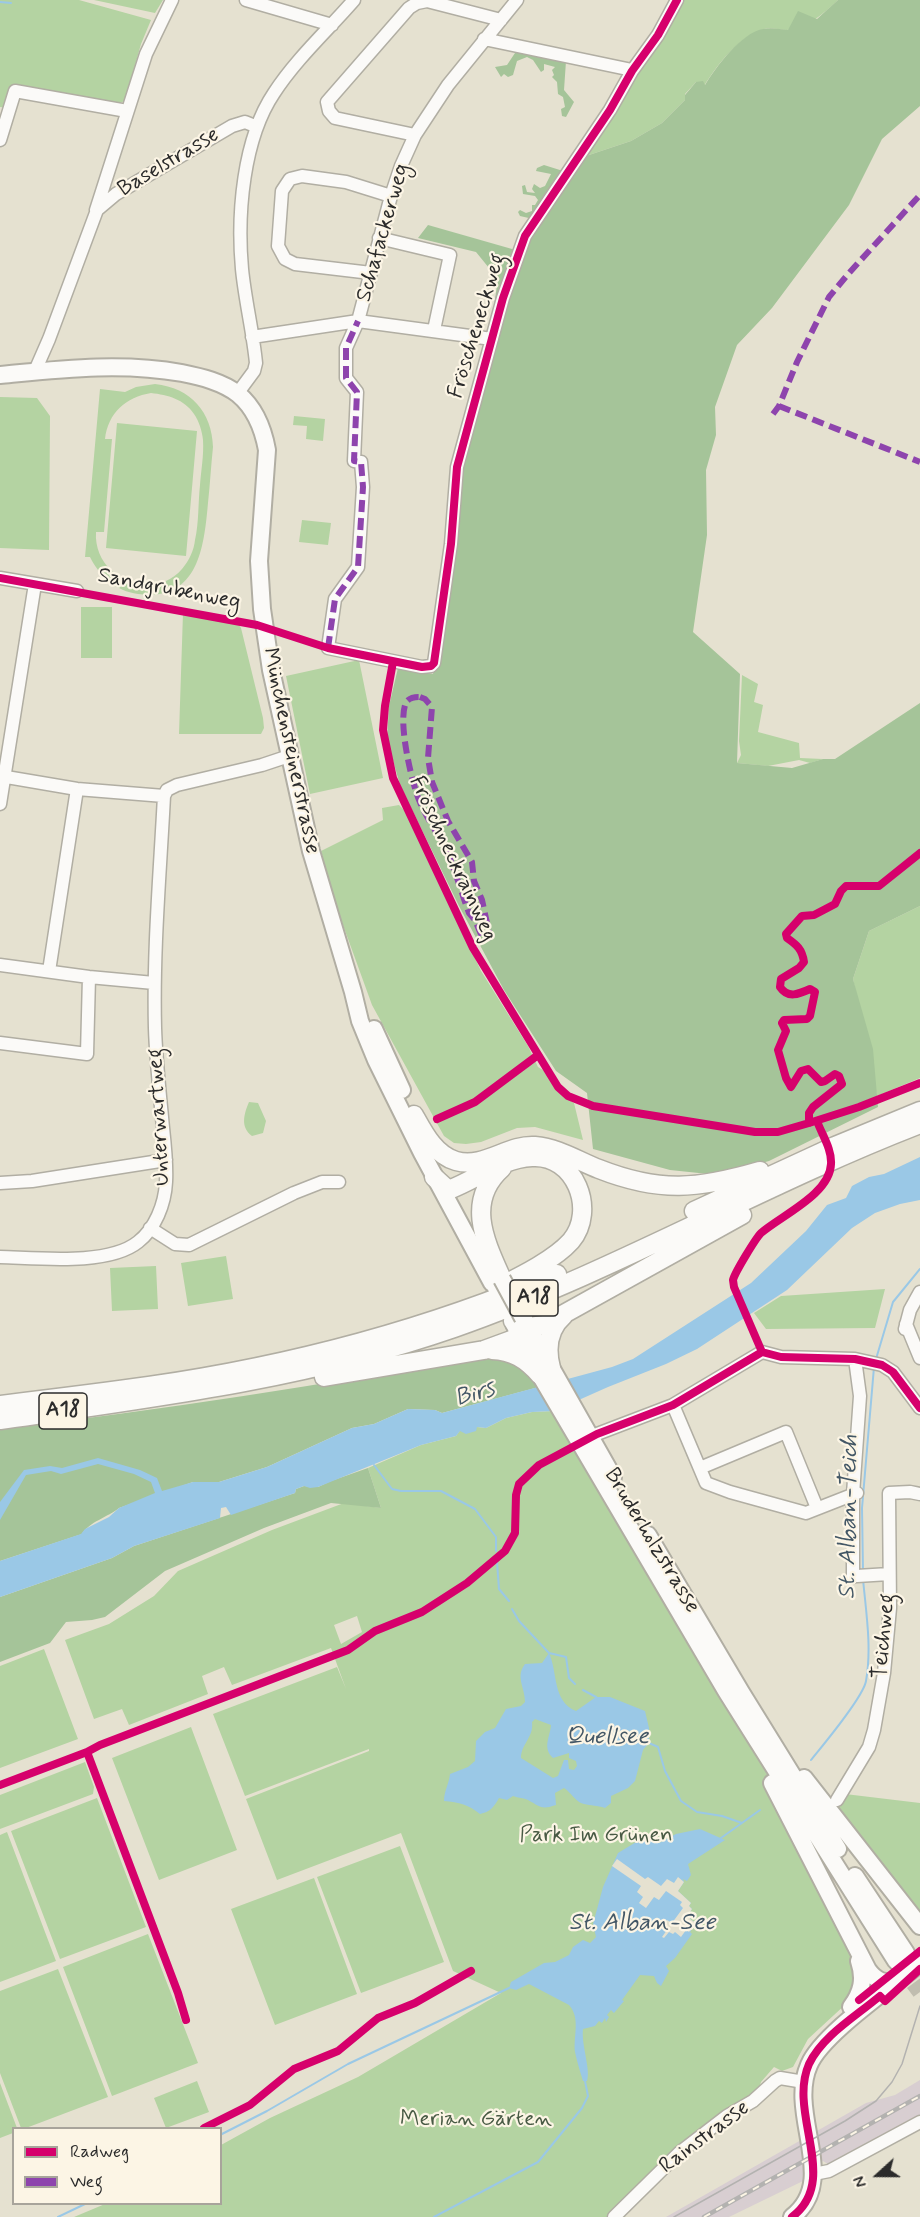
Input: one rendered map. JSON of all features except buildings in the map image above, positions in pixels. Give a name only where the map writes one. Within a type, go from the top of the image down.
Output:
[{"type":"highway","name":"A18","points":[[0,1405],[151,1386],[251,1367],[338,1347],[475,1307],[564,1272],[835,1146],[920,1111]]},
{"type":"highway","points":[[414,1115],[432,1144],[442,1154],[458,1162],[494,1157]]},
{"type":"highway","points":[[125,1402],[298,1381],[484,1350],[510,1341],[521,1326],[544,1325],[761,1205],[920,1127]]},
{"type":"highway","name":"A18","points":[[0,1420],[232,1386],[304,1371],[454,1328],[536,1297],[828,1163],[920,1127]]},
{"type":"highway","points":[[445,1187],[494,1157],[513,1148],[527,1145],[545,1147],[624,1178],[671,1187],[725,1181],[774,1167],[816,1148],[835,1146]]},
{"type":"highway","points":[[422,1323],[490,1292],[537,1266],[565,1246],[578,1229],[582,1207],[577,1182],[570,1173],[552,1161],[533,1156],[500,1165],[445,1187]]},
{"type":"highway","points":[[497,1281],[484,1234],[482,1200],[490,1181],[512,1162]]},
{"type":"highway","points":[[534,1351],[555,1324],[567,1313]]},
{"type":"highway","points":[[484,1350],[534,1351]]},
{"type":"highway","points":[[534,1351],[545,1372]]},
{"type":"highway","points":[[534,1351],[545,1372]]},
{"type":"main road","points":[[0,375],[86,366],[159,369],[198,376],[222,384],[237,394]]},
{"type":"main road","name":"Münchensteinerstrasse","points":[[237,394],[258,419],[267,450],[261,518],[260,584],[271,670],[311,851],[360,1021],[376,1060],[534,1351]]},
{"type":"main road","name":"Münchensteinerstrasse","points":[[353,992],[371,1022],[445,1187]]},
{"type":"main road","name":"Bruderholzstrasse","points":[[545,1372],[733,1692],[913,1959]]},
{"type":"main road","name":"Bruderholzstrasse","points":[[733,1692],[919,1923]]},
{"type":"main road","name":"Bruderholzstrasse","points":[[733,1692],[852,1941],[875,1978],[889,1982]]},
{"type":"main road","name":"Bruderholzstrasse","points":[[851,2007],[860,1992],[862,1982],[862,1971],[852,1941]]},
{"type":"main road","points":[[800,2081],[820,2048],[913,1959]]},
{"type":"main road","points":[[792,2217],[802,2209],[811,2192],[814,2174],[810,2153],[797,2115],[803,2058],[813,2042],[851,2007],[889,1982]]},
{"type":"street","points":[[93,216],[146,54],[171,0]]},
{"type":"street","points":[[246,0],[332,25]]},
{"type":"street","points":[[237,394],[256,366],[240,243],[247,160],[255,126],[282,82],[354,0]]},
{"type":"street","name":"Schafackerweg","points":[[393,662],[328,648],[335,599],[358,567],[362,462],[354,461],[357,392],[346,378],[346,348],[358,321],[391,196],[415,135],[459,70],[517,0]]},
{"type":"street","name":"Fröscheneckweg","points":[[393,662],[422,668],[434,663],[451,544],[457,467],[503,298],[525,236],[574,160],[610,110],[632,70],[658,35],[677,0]]},
{"type":"street","points":[[415,135],[335,118],[329,111],[327,102],[409,8],[417,3],[432,2],[501,20]]},
{"type":"street","points":[[484,39],[632,70]]},
{"type":"street","points":[[0,140],[15,92],[127,111]]},
{"type":"street","name":"Baselstrasse","points":[[35,372],[93,216],[104,202],[232,126],[245,122],[255,126]]},
{"type":"street","points":[[371,273],[295,264],[285,259],[278,246],[282,191],[290,179],[302,176],[346,182],[391,196]]},
{"type":"street","points":[[379,238],[450,255],[434,330]]},
{"type":"street","points":[[252,337],[358,321],[492,339]]},
{"type":"street","name":"Sandgrubenweg","points":[[0,578],[77,591]]},
{"type":"street","points":[[0,804],[2,776],[35,584]]},
{"type":"street","points":[[2,776],[77,789],[164,796],[167,790],[177,784],[262,765],[289,756]]},
{"type":"street","points":[[49,971],[77,789]]},
{"type":"street","name":"Unterwartweg","points":[[150,1228],[163,1201],[166,1183],[166,1160],[156,1057],[154,983],[164,796]]},
{"type":"street","points":[[0,965],[154,983]]},
{"type":"street","points":[[0,1043],[87,1054],[89,977]]},
{"type":"street","points":[[0,1183],[32,1181],[166,1160]]},
{"type":"street","points":[[0,1257],[65,1258],[117,1254],[140,1241],[150,1228],[175,1244],[189,1245],[294,1192],[322,1182],[339,1182]]},
{"type":"street","points":[[918,1350],[905,1326],[920,1292]]},
{"type":"street","points":[[597,1434],[673,1405],[762,1352],[781,1357],[860,1360],[882,1365],[893,1372],[920,1408]]},
{"type":"street","name":"Teichweg","points":[[860,1360],[855,1493],[860,1576],[889,1574]]},
{"type":"street","points":[[673,1405],[706,1483],[806,1513],[855,1493]]},
{"type":"street","points":[[700,1468],[786,1432],[817,1508]]},
{"type":"street","name":"Teichweg","points":[[837,1800],[869,1747],[884,1673],[890,1626],[884,1493],[920,1494]]},
{"type":"street","name":"Rainstrasse","points":[[614,2217],[679,2153],[727,2116],[746,2106],[780,2078],[800,2081]]},
{"type":"street","points":[[814,2174],[830,2171],[920,2122]]},
{"type":"shaded area","points":[[920,2080],[920,2117],[831,2166],[823,2161],[805,2169],[803,2181],[729,2217],[666,2217],[866,2103],[895,2095]]},
{"type":"green space","points":[[0,0],[79,0],[151,20],[141,44],[125,101],[116,104],[14,86],[8,108],[0,107]]},
{"type":"green space","points":[[94,0],[163,0],[155,13]]},
{"type":"green space","points":[[677,0],[838,0],[821,15],[795,29],[769,28],[754,33],[737,45],[715,69],[704,86],[696,82],[685,94],[685,100],[662,123],[631,141],[574,160]]},
{"type":"green space","points":[[838,0],[920,0],[920,106],[882,139],[849,205],[772,308],[737,345],[715,407],[716,435],[706,470],[707,535],[693,632],[740,674],[737,763],[792,768],[823,759],[835,759],[920,703],[920,906],[869,931],[853,979],[873,1049],[878,1107],[769,1161],[718,1175],[670,1170],[593,1149],[587,1093],[556,1071],[504,990],[459,906],[400,785],[387,739],[389,706],[398,668],[433,674],[454,541],[460,467],[485,368],[498,279],[476,252],[418,238],[428,225],[519,251],[574,160],[631,141],[662,123],[685,100],[685,95],[696,82],[703,81],[705,85],[722,60],[746,37],[766,28],[788,30],[798,11],[817,19]]},
{"type":"green space","points":[[517,50],[566,61],[564,90],[574,102],[566,117],[562,116],[561,109],[565,107],[563,97],[558,94],[557,82],[552,77],[554,75],[552,70],[555,67],[544,64],[544,70],[541,72],[533,60],[527,57],[517,61],[513,75],[508,77],[504,74],[501,77],[495,67],[507,65]]},
{"type":"green space","points":[[544,165],[563,171],[533,219],[520,216],[518,212],[520,210],[526,213],[532,211],[532,205],[535,205],[538,200],[535,196],[523,194],[522,186],[525,185],[527,192],[535,193],[532,189],[534,184],[540,188],[545,186],[551,174],[536,171]]},
{"type":"green space","points":[[155,384],[168,386],[189,396],[204,413],[212,434],[209,496],[200,553],[186,580],[174,589],[158,594],[138,594],[123,590],[104,577],[90,557],[85,557],[100,389],[125,392],[136,387]],"holes":[[[151,393],[175,399],[190,409],[200,426],[203,451],[198,519],[194,548],[189,559],[182,569],[169,579],[155,584],[140,585],[114,573],[104,562],[98,548],[96,532],[104,532],[112,439],[105,439],[110,421],[126,402]]]},
{"type":"green space","points":[[0,397],[37,398],[50,416],[49,550],[0,548]]},
{"type":"green space","points":[[294,416],[325,419],[323,441],[306,439],[307,426],[293,425]]},
{"type":"green space","points":[[117,423],[197,431],[186,556],[106,548]]},
{"type":"green space","points":[[302,520],[331,523],[328,545],[299,542]]},
{"type":"green space","points":[[81,607],[112,607],[112,658],[81,658]]},
{"type":"green space","points":[[183,613],[239,625],[241,628],[263,718],[264,728],[261,734],[179,734]]},
{"type":"green space","points":[[359,660],[383,778],[310,794],[286,676]]},
{"type":"green space","points":[[742,675],[758,684],[754,702],[763,705],[758,732],[799,743],[800,758],[823,759],[810,763],[799,760],[768,766],[737,763],[741,755],[739,741]]},
{"type":"green space","points":[[399,805],[405,811],[481,971],[528,1046],[538,1067],[543,1070],[563,1096],[574,1103],[583,1140],[535,1127],[517,1128],[481,1142],[454,1143],[444,1136],[372,1005],[335,903],[321,851],[383,820],[382,808]]},
{"type":"green space","points":[[920,906],[920,1078],[877,1096],[853,979],[869,931]]},
{"type":"green space","points":[[249,1102],[258,1103],[266,1121],[263,1133],[252,1136],[244,1124]]},
{"type":"green space","points":[[226,1256],[233,1299],[188,1306],[181,1263]]},
{"type":"green space","points":[[156,1266],[158,1309],[112,1311],[110,1268]]},
{"type":"green space","points":[[885,1289],[875,1328],[766,1329],[754,1313],[781,1296]]},
{"type":"green space","points":[[486,1356],[518,1362],[539,1387],[442,1413],[435,1410],[408,1409],[374,1424],[352,1428],[267,1467],[219,1482],[193,1482],[119,1508],[89,1526],[82,1534],[0,1561],[0,1429],[243,1396]]},
{"type":"green space","name":"Park Im Grünen","points":[[554,1411],[726,1691],[783,1806],[852,1956],[858,1978],[847,2003],[808,2039],[793,2067],[782,2071],[774,2067],[761,2082],[758,2091],[709,2124],[627,2211],[625,2217],[74,2217],[103,2205],[222,2205],[222,2144],[270,2118],[358,2077],[501,1993],[453,1971],[401,1833],[277,1880],[246,1799],[369,1751],[369,1749],[245,1796],[213,1714],[337,1667],[346,1689],[331,1648],[232,1685],[224,1667],[202,1676],[208,1694],[129,1725],[122,1709],[94,1719],[65,1640],[109,1624],[154,1596],[178,1571],[272,1530],[344,1503],[381,1508],[368,1468],[421,1445],[456,1436],[460,1430],[486,1428],[506,1418],[532,1412]],"holes":[[[357,1616],[362,1632],[341,1644],[334,1625]]]},
{"type":"green space","points":[[368,1468],[381,1508],[331,1503],[264,1528],[165,1571],[105,1617],[66,1622],[50,1643],[0,1662],[0,1597],[112,1558],[134,1546],[295,1493],[296,1489],[304,1486],[318,1487]]},
{"type":"green space","points":[[44,1649],[78,1739],[0,1768],[0,1666]]},
{"type":"green space","points":[[191,1727],[237,1850],[159,1880],[112,1758]]},
{"type":"green space","points":[[85,1762],[94,1787],[93,1794],[0,1829],[0,1795]]},
{"type":"green space","points":[[845,1794],[920,1803],[920,1913],[839,1808]]},
{"type":"green space","points":[[97,1798],[146,1927],[60,1959],[11,1831]]},
{"type":"green space","points":[[7,1832],[56,1961],[0,1982],[0,1835]]},
{"type":"green space","points":[[400,1846],[444,1962],[361,1993],[317,1877]]},
{"type":"green space","points":[[314,1878],[357,1994],[275,2025],[231,1909]]},
{"type":"green space","points":[[148,1934],[198,2063],[112,2096],[63,1967]]},
{"type":"green space","points":[[58,1969],[108,2097],[29,2127],[21,2127],[0,2073],[0,1991]]},
{"type":"green space","points":[[197,2081],[209,2112],[166,2127],[154,2098]]},
{"type":"green space","points":[[0,2083],[17,2127],[12,2127],[12,2133],[0,2138]]},
{"type":"water","points":[[920,1157],[920,1200],[875,1213],[852,1228],[787,1290],[697,1349],[666,1364],[554,1411],[532,1412],[506,1418],[486,1428],[477,1427],[476,1431],[466,1434],[460,1431],[456,1436],[421,1445],[318,1487],[304,1486],[296,1489],[295,1493],[231,1515],[226,1507],[221,1508],[220,1518],[134,1546],[112,1558],[0,1597],[0,1561],[81,1534],[85,1529],[109,1517],[119,1508],[155,1493],[151,1482],[134,1474],[98,1464],[61,1474],[51,1471],[26,1475],[0,1520],[0,1502],[24,1470],[50,1466],[62,1468],[98,1458],[140,1470],[157,1478],[162,1491],[193,1482],[219,1482],[267,1467],[352,1428],[374,1424],[408,1409],[435,1410],[442,1413],[612,1367],[633,1359],[751,1283],[806,1231],[827,1205],[846,1198],[852,1186]]},
{"type":"water","name":"Quellsee","points":[[549,1653],[559,1694],[568,1706],[576,1711],[596,1697],[610,1697],[645,1711],[649,1728],[649,1743],[643,1750],[635,1781],[628,1788],[611,1796],[611,1803],[605,1808],[581,1803],[564,1788],[555,1793],[556,1805],[547,1807],[541,1807],[526,1799],[513,1796],[507,1800],[499,1798],[491,1809],[480,1814],[464,1804],[444,1801],[450,1774],[468,1767],[475,1761],[476,1741],[485,1732],[495,1728],[506,1709],[521,1706],[525,1702],[521,1673],[525,1664],[542,1663]],"holes":[[[535,1719],[551,1725],[547,1742],[550,1754],[553,1758],[569,1753],[569,1758],[576,1761],[577,1766],[574,1770],[569,1769],[568,1760],[564,1760],[558,1776],[553,1778],[521,1758],[531,1732],[532,1722]]]},
{"type":"water","name":"St. Alban-See","points":[[700,1829],[725,1840],[688,1864],[691,1875],[687,1881],[683,1879],[684,1882],[678,1891],[691,1903],[690,1912],[693,1915],[690,1919],[696,1923],[690,1932],[692,1934],[675,1958],[666,1966],[669,1971],[661,1986],[654,1976],[640,1975],[622,2000],[624,2001],[614,2013],[611,2010],[607,2015],[609,2017],[606,2022],[605,2018],[602,2023],[599,2021],[595,2026],[583,2029],[588,2076],[587,2081],[583,2081],[575,2052],[576,2028],[573,2010],[569,2005],[529,1984],[516,1990],[509,1988],[511,1982],[544,1963],[555,1962],[569,1955],[573,1947],[583,1940],[590,1943],[596,1937],[593,1924],[603,1887],[618,1853],[646,1836],[659,1843],[676,1834]]},
{"type":"pier","points":[[617,1859],[645,1879],[648,1877],[661,1886],[667,1879],[674,1883],[678,1877],[684,1882],[678,1891],[691,1903],[690,1912],[693,1915],[690,1919],[696,1923],[689,1932],[686,1930],[681,1937],[675,1932],[673,1934],[669,1932],[664,1938],[662,1937],[667,1930],[664,1924],[667,1920],[672,1923],[683,1908],[680,1905],[682,1902],[666,1891],[659,1900],[654,1897],[646,1908],[639,1903],[643,1897],[637,1892],[641,1886],[612,1866]]},
{"type":"waterway","points":[[0,2],[11,3]]},
{"type":"waterway","name":"St. Alban-Teich","points":[[876,1359],[893,1302],[920,1269]]},
{"type":"waterway","name":"St. Alban-Teich","points":[[863,1571],[862,1508],[874,1367]]},
{"type":"waterway","points":[[374,1465],[392,1489],[441,1491],[475,1509],[496,1537],[496,1551]]},
{"type":"waterway","points":[[497,1562],[499,1589],[509,1601]]},
{"type":"waterway","name":"St. Alban-Teich","points":[[811,1760],[850,1710],[866,1681],[868,1643],[863,1579]]},
{"type":"waterway","points":[[512,1609],[519,1621],[549,1653],[566,1657],[569,1678],[575,1684]]},
{"type":"waterway","points":[[583,1690],[596,1697]]},
{"type":"waterway","points":[[649,1743],[658,1747],[665,1771],[681,1801],[697,1812],[722,1816],[742,1823]]},
{"type":"waterway","points":[[721,1838],[760,1810]]},
{"type":"waterway","name":"St. Alban-Teich","points":[[222,2134],[348,2064],[509,1988]]},
{"type":"waterway","points":[[434,2217],[538,2162],[582,2108],[588,2096],[585,2081]]},
{"type":"waterway","name":"St. Alban-Teich","points":[[58,2217],[83,2205]]},
{"type":"tunnel","points":[[899,1964],[920,1992]]},
{"type":"tram line","points":[[674,2217],[845,2121],[876,2101],[892,2082],[902,2064],[920,2006]]},
{"type":"railway","points":[[704,2217],[920,2096]]},
{"type":"marked path","points":[[773,414],[779,406],[797,362],[829,297],[920,195]]},
{"type":"marked path","points":[[328,648],[335,599],[358,567],[363,487],[361,462],[354,461],[357,392],[346,378],[346,348],[358,321]]},
{"type":"marked path","points":[[779,406],[920,462]]},
{"type":"marked path","points":[[413,697],[420,697],[432,707],[428,758],[432,782],[448,821],[472,862],[474,881],[482,900],[490,937],[483,939],[475,920],[469,913],[446,850],[419,800],[413,780],[404,735],[404,709],[407,701],[413,697]]},
{"type":"cycle path","points":[[0,578],[257,625],[328,648],[422,667],[431,666],[434,663],[451,544],[457,467],[503,298],[525,236],[610,110],[632,71],[658,35],[677,0]]},
{"type":"cycle path","name":"Fröschneckrainweg","points":[[393,662],[383,730],[393,778],[473,948],[558,1087],[568,1096],[593,1106],[755,1132],[778,1132],[859,1107],[920,1083]]},
{"type":"cycle path","points":[[809,1123],[809,1113],[813,1107],[842,1084],[839,1076],[835,1074],[821,1082],[808,1069],[801,1071],[791,1087],[786,1078],[778,1050],[786,1031],[782,1023],[784,1020],[807,1019],[810,1016],[815,992],[810,989],[798,994],[790,994],[780,987],[781,979],[799,968],[804,962],[800,951],[786,934],[802,916],[814,915],[835,904],[846,886],[879,886],[920,853]]},
{"type":"cycle path","points":[[437,1119],[475,1102],[538,1055]]},
{"type":"cycle path","points":[[762,1352],[733,1280],[761,1233],[804,1203],[823,1185],[829,1175],[830,1153],[817,1121]]},
{"type":"cycle path","points":[[762,1352],[781,1357],[855,1359],[882,1365],[893,1372],[920,1408]]},
{"type":"cycle path","points":[[0,1785],[348,1650],[375,1631],[422,1612],[467,1583],[505,1551],[515,1533],[516,1495],[519,1484],[539,1465],[597,1434],[673,1405],[762,1352]]},
{"type":"cycle path","points":[[87,1752],[178,1993],[186,2020]]},
{"type":"cycle path","points":[[859,2000],[920,1951]]},
{"type":"cycle path","points":[[792,2217],[806,2202],[812,2185],[811,2145],[804,2104],[804,2083],[809,2064],[822,2045],[839,2029],[880,1996],[885,2001],[920,1969]]},
{"type":"cycle path","points":[[206,2127],[250,2105],[294,2069],[338,2051],[378,2018],[415,2003],[471,1971]]},
{"type":"water label","name":"Birs","points":[[475,1395]]},
{"type":"park label","name":"Merian Gärten","points":[[476,2120]]}]
